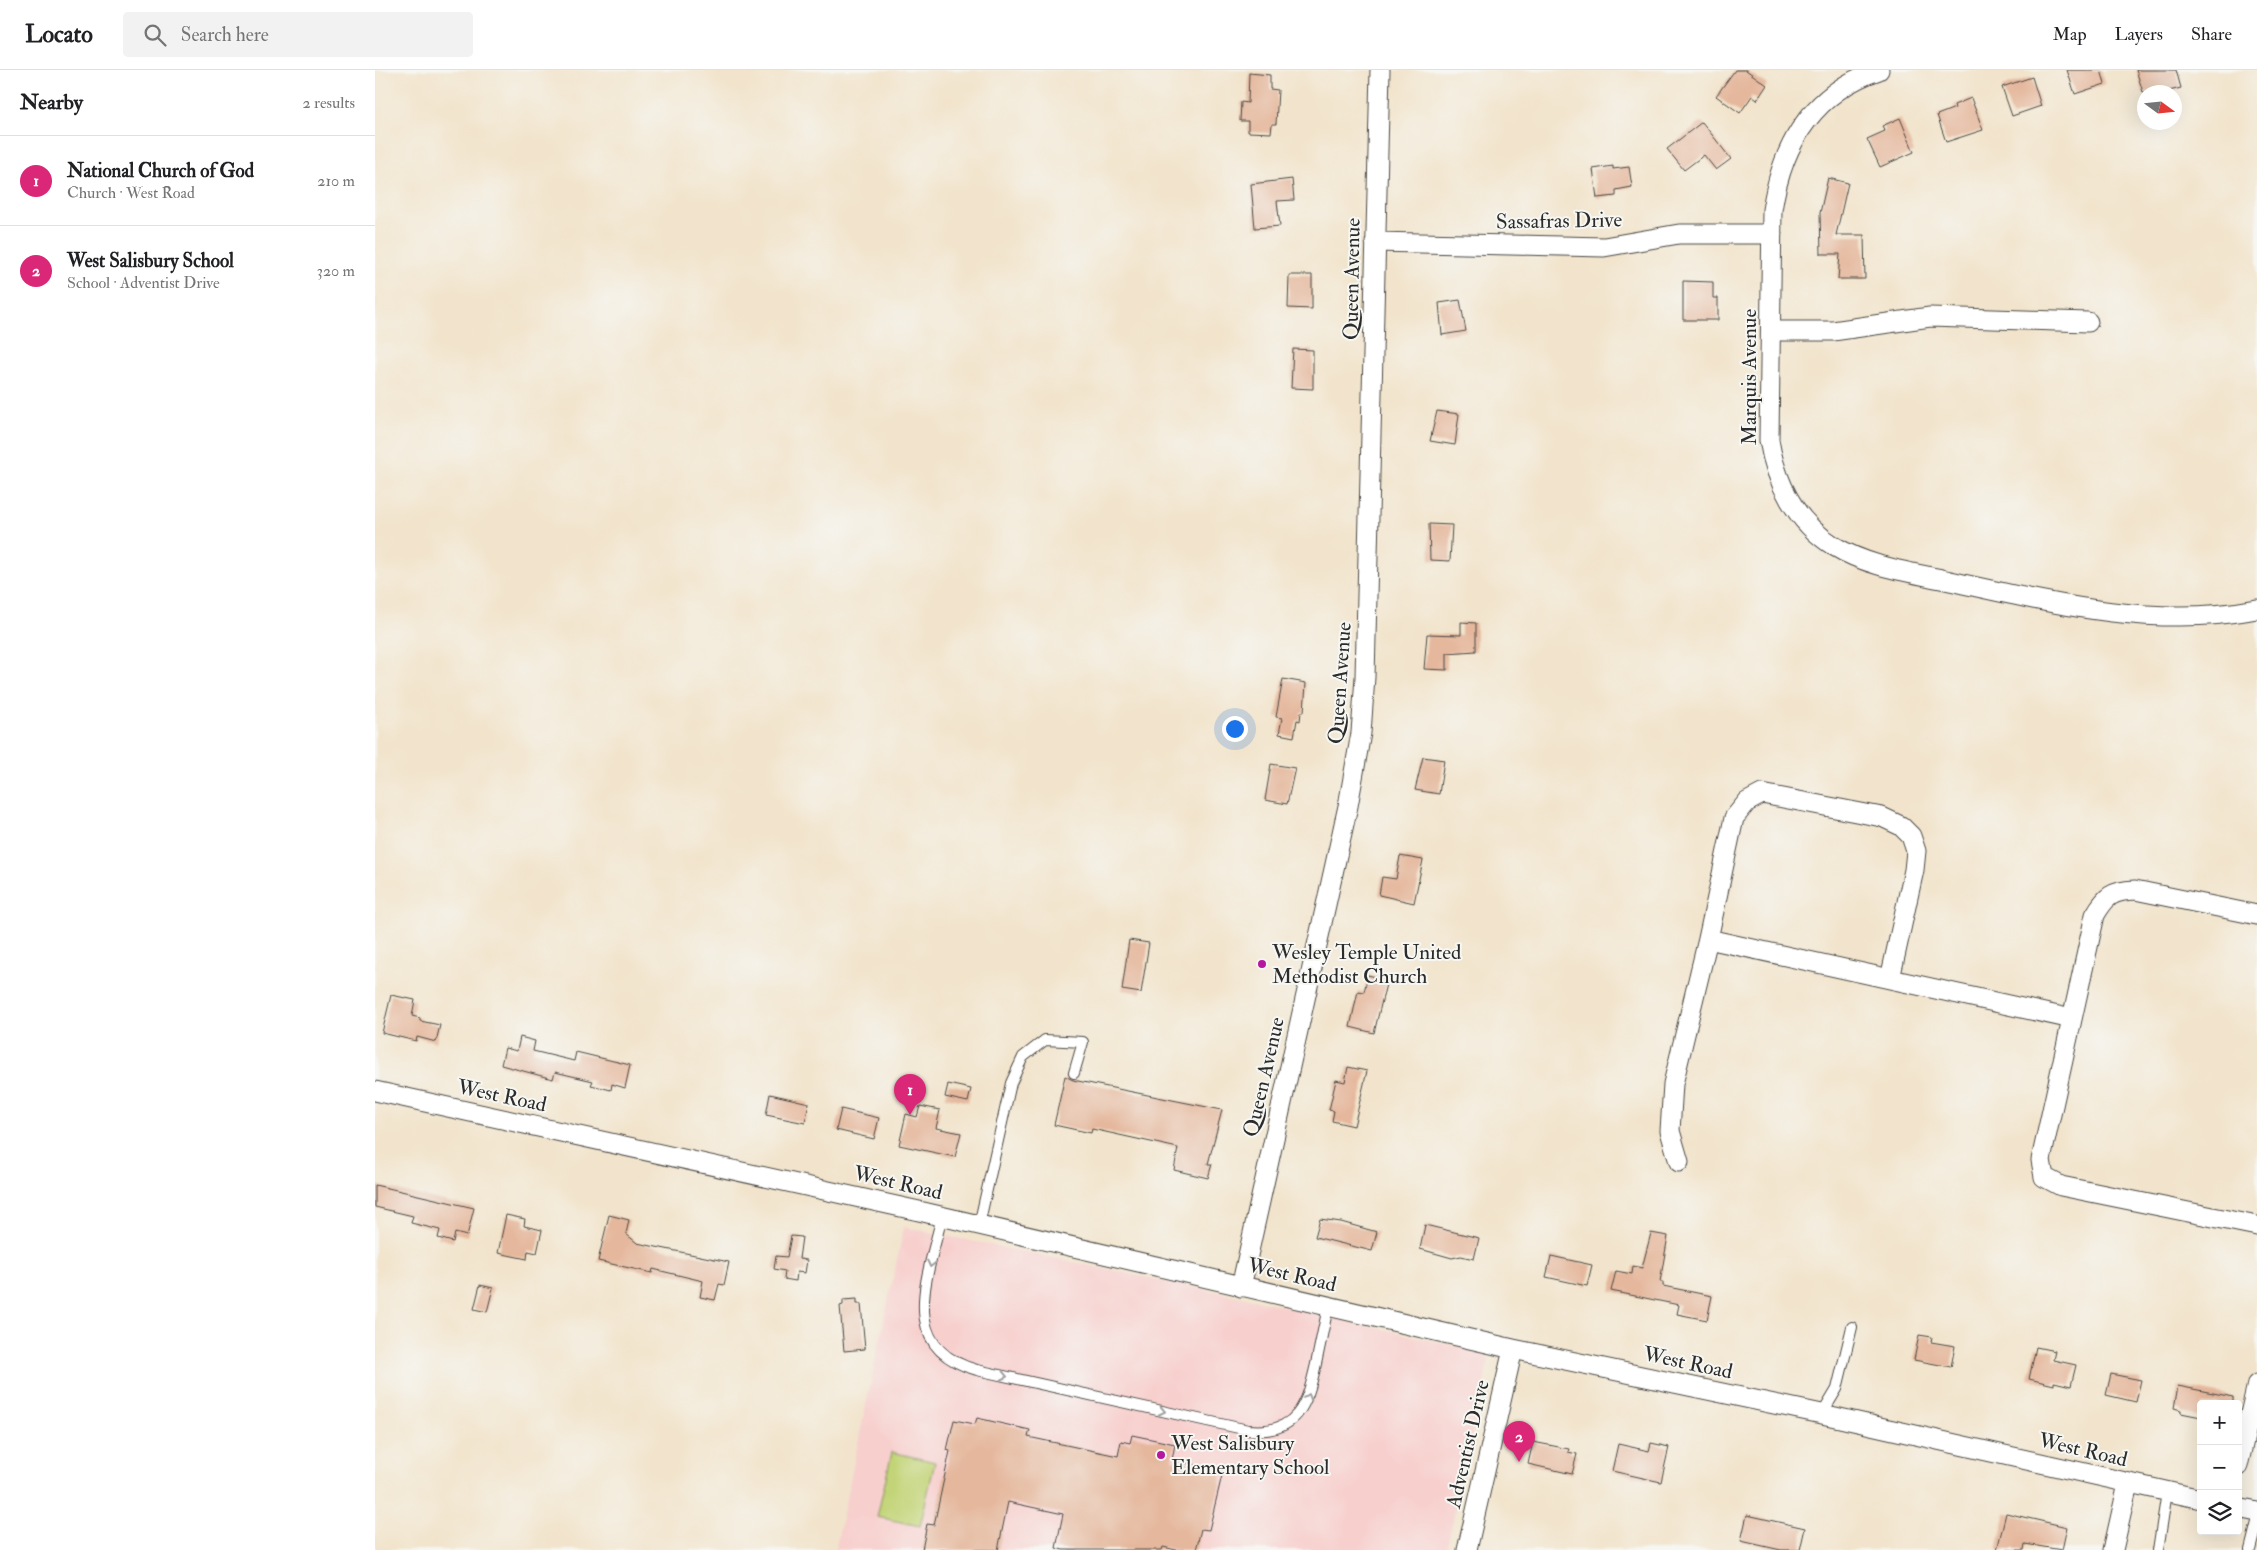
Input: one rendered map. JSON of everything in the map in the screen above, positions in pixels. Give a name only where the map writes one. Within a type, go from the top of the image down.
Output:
[{"type":"street","name":"Queen Avenue","points":[[1241,1287],[1348,806],[1361,733],[1365,677],[1380,70]]},
{"type":"street","name":"Marquis Avenue","points":[[1879,70],[1861,76],[1834,92],[1815,110],[1797,132],[1783,160],[1776,183],[1772,234],[1768,422],[1772,458],[1777,475],[1794,508],[1805,522],[1833,546],[1849,554],[1883,566],[2043,601],[2134,615],[2226,615],[2257,609]]},
{"type":"street","name":"Sassafras Drive","points":[[1375,242],[1604,247],[1679,234],[1772,234]]},
{"type":"street","points":[[1771,331],[1833,331],[1930,317],[2088,322]]},
{"type":"street","points":[[1679,1162],[1670,1131],[1673,1084],[1708,939],[1733,818],[1747,802],[1762,794],[1882,817],[1901,826],[1911,836],[1916,851],[1914,870],[1890,979]]},
{"type":"street","points":[[2257,915],[2135,890],[2118,891],[2104,899],[2095,915],[2041,1160],[2044,1177],[2061,1186],[2257,1226]]},
{"type":"street","points":[[1708,939],[2072,1019]]},
{"type":"street","name":"West Road","points":[[375,1091],[942,1216],[1328,1307],[1822,1414],[2197,1498]]},
{"type":"street","name":"Adventist Drive","points":[[1467,1550],[1513,1348]]},
{"type":"street","points":[[2242,1449],[2257,1384]]},
{"type":"street","points":[[2113,1550],[2129,1484]]},
{"type":"street","points":[[2242,1509],[2257,1512]]},
{"type":"lane","points":[[979,1225],[1011,1083],[1023,1057],[1045,1040],[1069,1039],[1083,1042],[1074,1073]]},
{"type":"lane","points":[[942,1216],[923,1302],[925,1328],[935,1345],[944,1354],[952,1360],[977,1370],[1248,1430],[1266,1430],[1287,1424],[1304,1406],[1311,1388],[1328,1307]]},
{"type":"lane","points":[[1822,1414],[1837,1389],[1851,1327]]},
{"type":"lane","points":[[2158,1550],[2167,1492]]},
{"type":"lane","points":[[2250,1550],[2257,1522]]},
{"type":"shaded area","name":"West Salisbury Elementary School","points":[[904,1227],[1266,1302],[1482,1352],[1489,1360],[1446,1550],[835,1550]]},
{"type":"green space","points":[[892,1452],[935,1462],[920,1526],[877,1517]]},
{"type":"building","points":[[1735,70],[1746,70],[1767,85],[1757,100],[1752,96],[1740,113],[1716,96]]},
{"type":"building","points":[[2067,70],[2101,70],[2105,84],[2075,94]]},
{"type":"building","points":[[2136,70],[2176,70],[2180,85],[2141,85]]},
{"type":"building","points":[[1249,73],[1270,75],[1270,89],[1278,90],[1276,124],[1272,124],[1271,133],[1248,132],[1248,121],[1240,121],[1241,102],[1248,103]]},
{"type":"building","points":[[2032,77],[2041,106],[2012,116],[2002,87]]},
{"type":"building","points":[[1971,98],[1983,130],[1946,142],[1937,115],[1955,108],[1954,105]]},
{"type":"building","points":[[1900,118],[1914,152],[1880,167],[1867,139],[1885,131],[1882,126]]},
{"type":"building","points":[[1702,122],[1731,159],[1716,170],[1704,155],[1684,170],[1667,149]]},
{"type":"building","points":[[1613,166],[1613,169],[1629,167],[1632,187],[1616,190],[1616,196],[1597,198],[1593,169]]},
{"type":"building","points":[[1828,178],[1848,183],[1836,235],[1864,235],[1865,279],[1838,279],[1840,254],[1821,254],[1820,213]]},
{"type":"building","points":[[1292,179],[1294,200],[1277,201],[1280,226],[1255,228],[1251,184]]},
{"type":"building","points":[[1289,275],[1312,275],[1312,309],[1288,308]]},
{"type":"building","points":[[1683,281],[1713,282],[1713,298],[1718,298],[1718,320],[1683,320]]},
{"type":"building","points":[[1460,300],[1466,331],[1442,335],[1439,303]]},
{"type":"building","points":[[1293,349],[1313,350],[1313,389],[1291,388]]},
{"type":"building","points":[[1437,411],[1459,414],[1455,445],[1430,441]]},
{"type":"building","points":[[1429,524],[1452,525],[1450,561],[1430,560]]},
{"type":"building","points":[[1461,622],[1476,623],[1476,651],[1447,653],[1447,670],[1424,669],[1427,634],[1461,635]]},
{"type":"building","points":[[1283,679],[1306,683],[1304,712],[1301,712],[1300,721],[1297,720],[1294,737],[1279,734],[1282,718],[1276,717]]},
{"type":"building","points":[[1423,757],[1444,760],[1439,794],[1415,790]]},
{"type":"building","points":[[1271,764],[1295,768],[1287,804],[1265,800]]},
{"type":"building","points":[[1400,856],[1423,860],[1414,903],[1379,895],[1382,877],[1396,879]]},
{"type":"building","points":[[1129,940],[1149,943],[1141,993],[1122,990]]},
{"type":"building","points":[[1368,975],[1387,980],[1374,1033],[1350,1027],[1358,991],[1364,992]]},
{"type":"building","points":[[391,995],[415,1000],[412,1016],[420,1018],[420,1021],[440,1025],[436,1042],[417,1037],[416,1041],[382,1033]]},
{"type":"building","points":[[520,1037],[535,1041],[533,1051],[574,1061],[576,1052],[630,1065],[625,1088],[612,1084],[611,1090],[591,1085],[593,1081],[555,1072],[553,1079],[501,1065],[505,1048],[517,1051]]},
{"type":"building","points":[[1348,1067],[1367,1071],[1354,1126],[1332,1121],[1334,1111],[1329,1110],[1336,1080],[1345,1082]]},
{"type":"building","points":[[1065,1076],[1073,1080],[1222,1110],[1208,1164],[1212,1164],[1208,1178],[1174,1170],[1178,1148],[1092,1129],[1091,1133],[1054,1125]]},
{"type":"building","points":[[948,1084],[971,1089],[968,1102],[945,1097]]},
{"type":"building","points":[[770,1094],[809,1103],[805,1123],[766,1115]]},
{"type":"building","points":[[920,1106],[940,1110],[936,1128],[961,1133],[955,1157],[899,1145],[906,1114],[917,1117]]},
{"type":"building","points":[[841,1109],[879,1118],[874,1139],[836,1130]]},
{"type":"building","points":[[375,1185],[474,1208],[467,1236],[455,1233],[453,1242],[438,1238],[440,1230],[411,1223],[413,1216],[375,1207]]},
{"type":"building","points":[[506,1215],[525,1219],[524,1226],[542,1230],[537,1253],[528,1251],[527,1259],[498,1253]]},
{"type":"building","points":[[609,1215],[629,1220],[626,1234],[637,1243],[729,1262],[724,1285],[719,1284],[715,1300],[700,1297],[703,1281],[653,1269],[652,1273],[598,1261]]},
{"type":"building","points":[[1320,1219],[1341,1222],[1377,1232],[1372,1251],[1315,1237]]},
{"type":"building","points":[[1425,1225],[1479,1238],[1474,1259],[1461,1256],[1452,1258],[1420,1249]]},
{"type":"building","points":[[1651,1233],[1668,1236],[1660,1282],[1663,1282],[1663,1286],[1712,1296],[1707,1320],[1677,1314],[1679,1305],[1611,1291],[1616,1271],[1632,1274],[1633,1266],[1642,1268]]},
{"type":"building","points":[[791,1236],[802,1237],[799,1259],[807,1260],[805,1273],[797,1272],[796,1281],[784,1279],[785,1271],[774,1269],[776,1256],[787,1257]]},
{"type":"building","points":[[1551,1256],[1592,1265],[1587,1286],[1546,1277]]},
{"type":"building","points":[[480,1285],[493,1288],[487,1312],[474,1309]]},
{"type":"building","points":[[857,1299],[857,1304],[861,1304],[865,1349],[844,1351],[840,1306],[843,1305],[843,1300]]},
{"type":"building","points":[[1919,1335],[1932,1337],[1931,1342],[1955,1346],[1951,1367],[1914,1360]]},
{"type":"building","points":[[2036,1347],[2055,1351],[2053,1360],[2076,1365],[2071,1386],[2054,1382],[2054,1385],[2029,1379]]},
{"type":"building","points":[[2111,1374],[2141,1380],[2136,1402],[2106,1395]]},
{"type":"building","points":[[2178,1386],[2233,1397],[2233,1400],[2197,1400],[2197,1416],[2181,1413],[2181,1410],[2174,1408]]},
{"type":"building","name":"West Salisbury Elementary School","points":[[977,1418],[1030,1430],[1028,1437],[1118,1456],[1121,1441],[1130,1443],[1132,1435],[1175,1444],[1172,1460],[1223,1471],[1209,1530],[1201,1529],[1196,1550],[1176,1550],[1163,1547],[1162,1550],[1063,1550],[1056,1548],[1063,1514],[1008,1502],[998,1550],[922,1550],[927,1524],[934,1525],[950,1451],[947,1450],[954,1420],[975,1424]]},
{"type":"building","points":[[1533,1442],[1569,1449],[1568,1452],[1577,1454],[1572,1474],[1528,1464]]},
{"type":"building","points":[[1651,1443],[1669,1447],[1661,1482],[1612,1471],[1618,1444],[1649,1451]]},
{"type":"building","points":[[2006,1513],[2067,1527],[2062,1550],[2025,1544],[2024,1550],[1997,1550]]},
{"type":"building","points":[[1747,1515],[1805,1528],[1800,1550],[1781,1550],[1741,1541]]},
{"type":"place","name":"Wesley Temple United Methodist Church","points":[[1262,964]]},
{"type":"place","name":"National Church of God","points":[[910,1115]]},
{"type":"place","name":"West Salisbury Elementary School","points":[[1161,1455]]},
{"type":"place","name":"West Salisbury School","points":[[1519,1462]]}]
